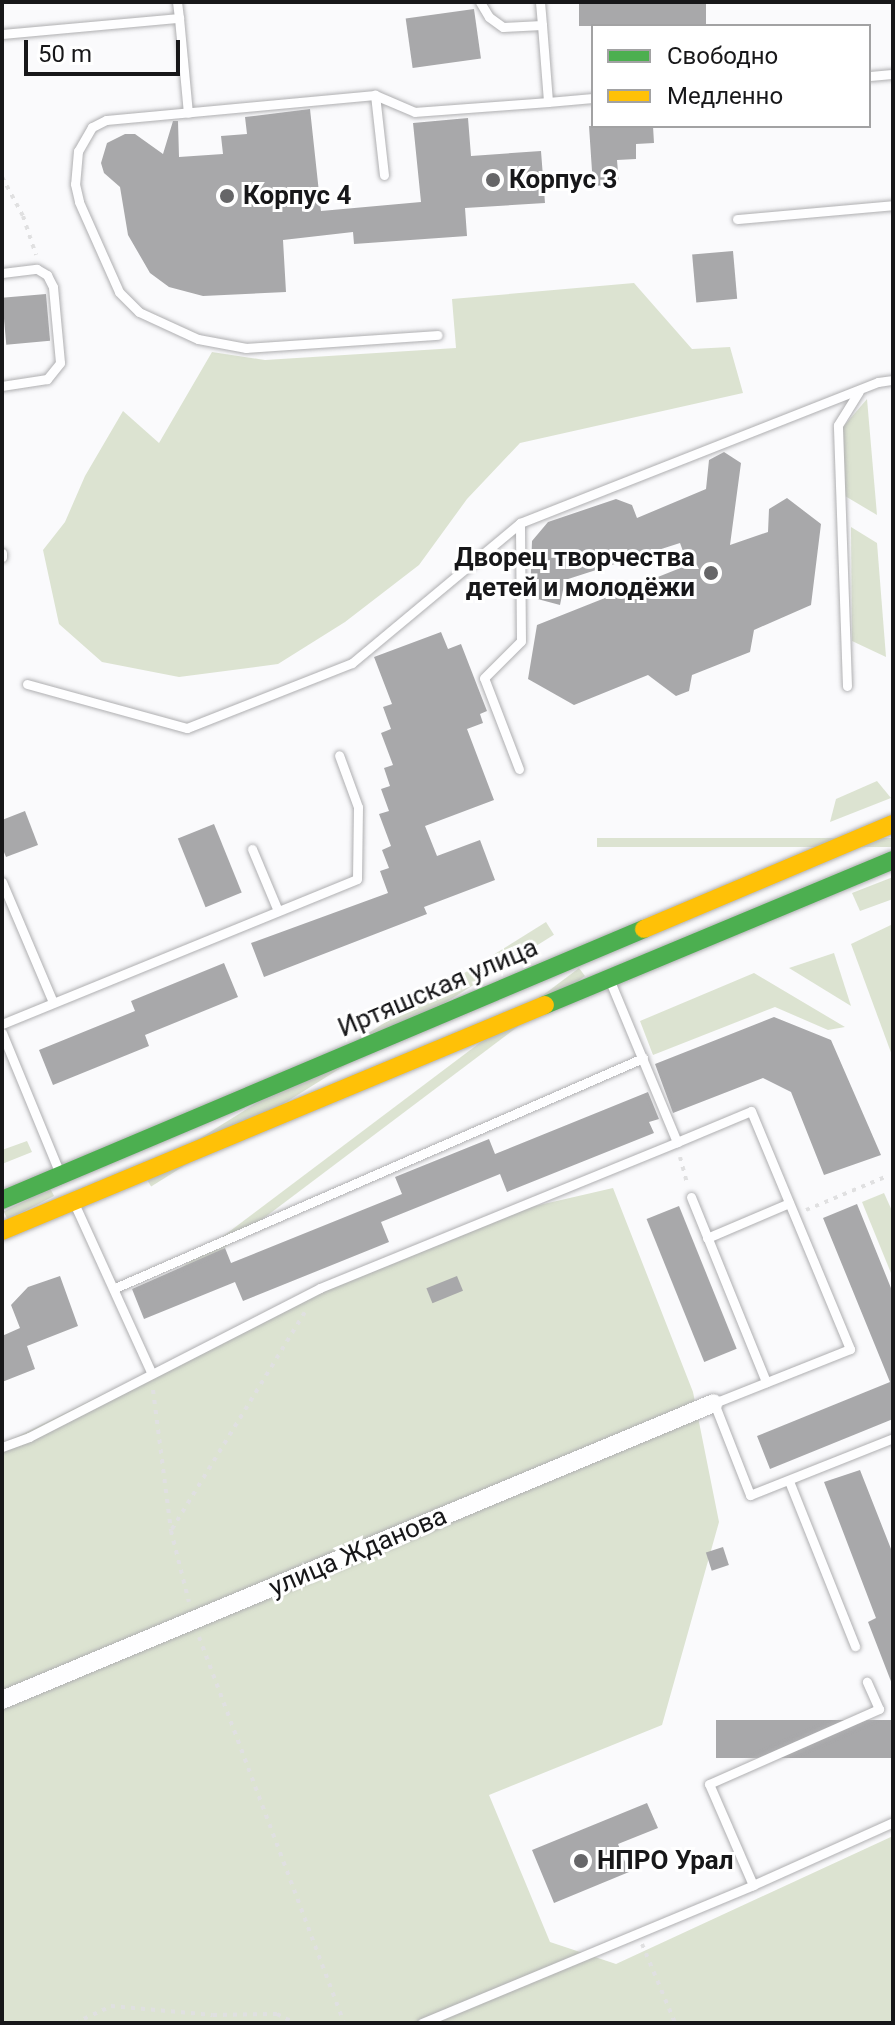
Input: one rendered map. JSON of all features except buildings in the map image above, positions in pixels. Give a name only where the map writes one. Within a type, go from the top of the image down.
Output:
[{"type":"street","name":"Иртяшская улица","points":[[2,1200],[893,824]]},
{"type":"street","points":[[2,1231],[893,860]]},
{"type":"street","points":[[596,950],[608,978]]},
{"type":"street","points":[[61,1175],[73,1200]]},
{"type":"street","name":"улица Жданова","points":[[2,1700],[714,1403]]},
{"type":"lane","points":[[177,2],[188,113]]},
{"type":"lane","points":[[480,2],[489,17],[503,27],[542,25]]},
{"type":"lane","points":[[540,2],[548,102]]},
{"type":"lane","points":[[2,34],[179,18]]},
{"type":"lane","points":[[871,76],[893,74]]},
{"type":"lane","points":[[375,95],[384,175]]},
{"type":"lane","points":[[438,335],[246,348],[198,339],[139,312],[119,292],[84,220],[75,184],[78,151],[92,127],[106,120],[375,95],[415,112],[591,98]]},
{"type":"lane","points":[[737,219],[893,205]]},
{"type":"lane","points":[[2,273],[37,269],[47,275],[53,287],[60,363],[47,379],[2,386]]},
{"type":"lane","points":[[27,684],[187,728],[352,663],[520,523],[893,380]]},
{"type":"lane","points":[[847,686],[838,425],[859,392]]},
{"type":"lane","points":[[519,769],[484,678],[521,641],[520,523]]},
{"type":"lane","points":[[2,1024],[357,879],[358,807],[339,755]]},
{"type":"lane","points":[[252,849],[278,911]]},
{"type":"lane","points":[[2,882],[53,1002]]},
{"type":"lane","points":[[608,978],[677,1142]]},
{"type":"lane","points":[[2,1033],[61,1175]]},
{"type":"lane","points":[[115,1288],[643,1058]]},
{"type":"lane","points":[[2,1447],[29,1437],[320,1288],[751,1111],[850,1349],[714,1403],[750,1495],[893,1438]]},
{"type":"lane","points":[[691,1197],[766,1382]]},
{"type":"lane","points":[[73,1200],[151,1372]]},
{"type":"lane","points":[[707,1238],[789,1203]]},
{"type":"lane","points":[[789,1481],[855,1646]]},
{"type":"lane","points":[[753,1885],[709,1784],[879,1709],[867,1682]]},
{"type":"lane","points":[[422,2023],[753,1885],[893,1822]]},
{"type":"path","points":[[2,177],[23,216],[36,251],[37,269]]},
{"type":"path","points":[[677,1142],[691,1197]]},
{"type":"path","points":[[794,1215],[885,1177]]},
{"type":"path","points":[[171,1531],[320,1288]]},
{"type":"path","points":[[151,1372],[171,1531],[193,1620],[344,2023]]},
{"type":"path","points":[[638,1934],[675,2023]]},
{"type":"path","points":[[75,2023],[111,2006],[213,2015],[277,2014],[295,2023]]},
{"type":"green space","points":[[634,283],[692,349],[730,347],[743,393],[520,443],[467,499],[419,565],[345,622],[278,664],[179,677],[102,662],[59,624],[43,550],[65,522],[85,476],[123,411],[159,443],[212,352],[265,360],[456,348],[452,299]]},
{"type":"green space","points":[[867,399],[877,515],[845,496],[843,427]]},
{"type":"green space","points":[[851,527],[877,543],[886,657],[852,641]]},
{"type":"green space","points":[[877,781],[891,798],[830,822],[836,799]]},
{"type":"green space","points":[[597,838],[893,838],[893,847],[597,847]]},
{"type":"green space","points":[[893,877],[893,899],[860,911],[852,893]]},
{"type":"green space","points":[[546,922],[554,935],[151,1186],[143,1174]]},
{"type":"green space","points":[[893,924],[893,1058],[851,944]]},
{"type":"green space","points":[[834,953],[851,1006],[789,968]]},
{"type":"green space","points":[[579,968],[585,976],[168,1290],[162,1282]]},
{"type":"green space","points":[[754,973],[845,1027],[828,1030],[775,1007],[653,1055],[640,1021]]},
{"type":"green space","points":[[27,1141],[32,1152],[2,1164],[2,1150]]},
{"type":"green space","points":[[50,1188],[54,1196],[8,1220],[4,1212]]},
{"type":"green space","points":[[613,1188],[693,1392],[719,1522],[662,1725],[489,1795],[550,1942],[616,1964],[893,1836],[893,2023],[2,2023],[2,1444],[320,1288],[500,1214]]},
{"type":"green space","points":[[884,1193],[893,1213],[893,1278],[862,1202]]},
{"type":"traffic: fast","points":[[545,1005],[893,860]]},
{"type":"traffic: fast","points":[[2,1200],[644,929]]},
{"type":"traffic: slow","points":[[644,929],[893,824]]},
{"type":"traffic: slow","points":[[2,1231],[545,1005]]},
{"type":"place","name":"Корпус 3","points":[[493,180]]},
{"type":"place","name":"Корпус 4","points":[[227,196]]},
{"type":"place","name":"Дворец творчества детей и молодёжи","points":[[711,573]]},
{"type":"place","name":"НПРО Урал","points":[[581,1861]]}]
